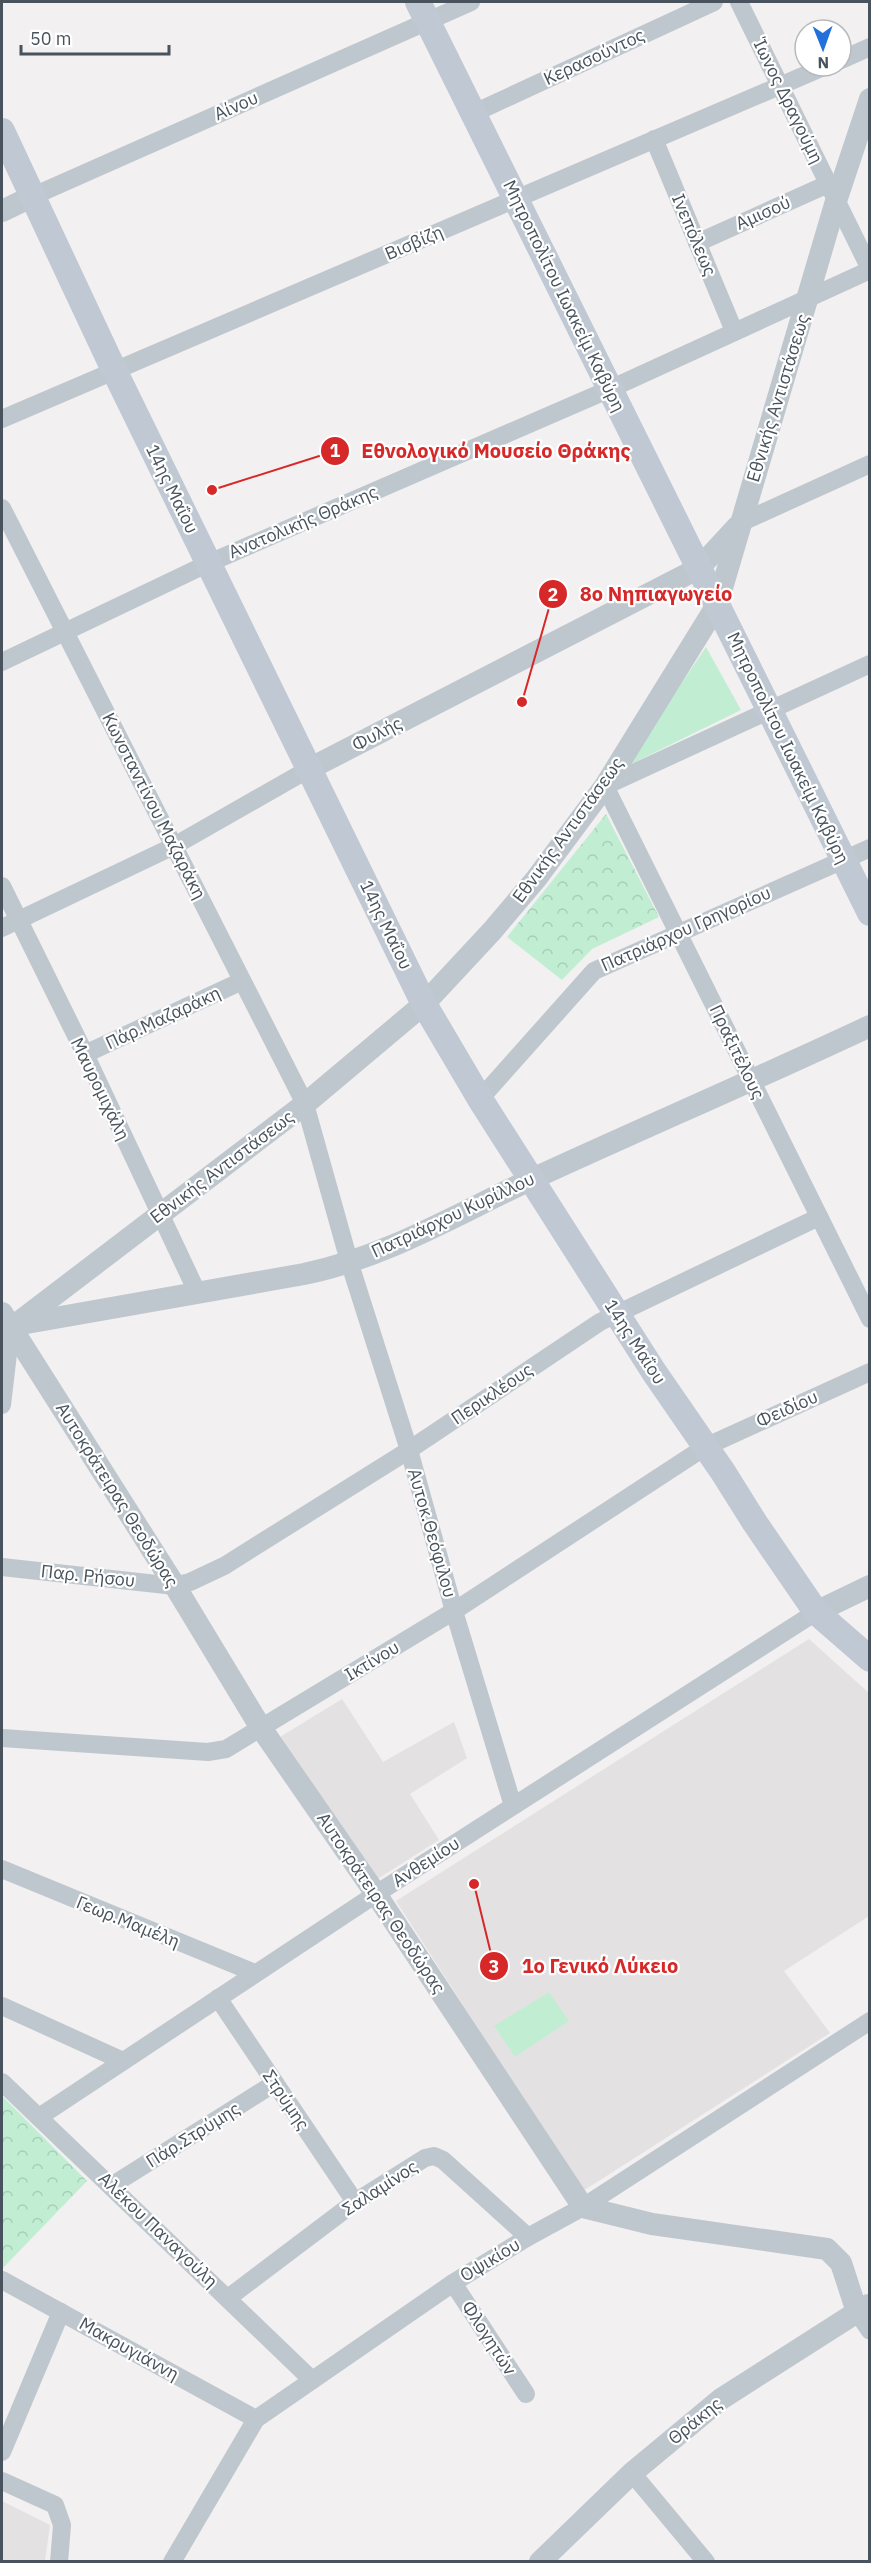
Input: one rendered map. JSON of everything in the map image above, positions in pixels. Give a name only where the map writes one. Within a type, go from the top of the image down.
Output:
[{"type":"main road","name":"Μητροπολίτου Ιωακείμ Καβύρη","points":[[423,11],[870,913]]},
{"type":"main road","name":"14ης Μαΐου","points":[[2,131],[114,370],[424,1004],[480,1099],[617,1314],[816,1612],[870,1659]]},
{"type":"street","name":"Αίνου","points":[[2,211],[423,11],[471,2]]},
{"type":"street","name":"Κερασούντος","points":[[474,113],[714,2]]},
{"type":"street","name":"Ίωνος Δραγούμη","points":[[740,2],[870,270]]},
{"type":"street","points":[[853,55],[870,47]]},
{"type":"street","name":"Βισβίζη","points":[[2,419],[798,78]]},
{"type":"street","name":"Εθνικής Αντιστάσεως","points":[[5,1325],[160,1214],[305,1104],[424,1004],[492,931],[536,879],[605,786],[717,605],[808,298],[832,193],[870,99]]},
{"type":"street","name":"Ινεπόλεως","points":[[654,139],[734,331]]},
{"type":"street","name":"Αμισού","points":[[697,243],[832,193]]},
{"type":"street","name":"Ανατολικής Θράκης","points":[[2,662],[209,563],[610,389],[870,270]]},
{"type":"street","points":[[740,523],[870,464]]},
{"type":"street","name":"Κωνσταντίνου Μαζαράκη","points":[[2,508],[305,1104]]},
{"type":"street","name":"Φυλής","points":[[10,925],[174,846],[309,769],[699,568],[740,523]]},
{"type":"street","points":[[605,786],[870,664]]},
{"type":"street","name":"Πραξιτέλους","points":[[605,786],[870,1318]]},
{"type":"street","name":"Πατριάρχου Γρηγορίου","points":[[480,1099],[594,970],[870,848]]},
{"type":"street","name":"Μαυρομιχάλη","points":[[2,886],[10,925],[85,1054],[197,1292]]},
{"type":"street","name":"Πάρ.Μαζαράκη","points":[[85,1054],[242,981]]},
{"type":"street","name":"Πατριάρχου Κυρίλλου","points":[[5,1325],[321,1270],[350,1261],[386,1248],[531,1179],[752,1082],[870,1026]]},
{"type":"street","name":"Αυτοκ.Θεόφιλου","points":[[305,1104],[513,1806]]},
{"type":"street","name":"Περικλέους","points":[[175,1586],[190,1582],[224,1566],[409,1450],[593,1327],[819,1217]]},
{"type":"street","points":[[2,1405],[5,1325]]},
{"type":"street","name":"Αυτοκράτειρας Θεοδώρας","points":[[5,1325],[175,1586],[261,1728],[376,1894],[584,2207]]},
{"type":"street","name":"Φειδίου","points":[[705,1447],[870,1372]]},
{"type":"street","name":"Ικτίνου","points":[[2,1738],[218,1752],[454,1611],[705,1447]]},
{"type":"street","name":"Παρ. Ρήσου","points":[[2,1568],[175,1586]]},
{"type":"street","points":[[816,1612],[870,1586]]},
{"type":"street","name":"Ανθεμίου","points":[[39,2117],[376,1894],[816,1612]]},
{"type":"street","name":"Γεωρ.Μαμέλη","points":[[2,1869],[255,1973]]},
{"type":"street","name":"Στρύμης","points":[[218,1998],[355,2202]]},
{"type":"street","points":[[2,2006],[123,2061]]},
{"type":"street","name":"Οψικίου","points":[[172,2562],[256,2419],[453,2283],[528,2237],[584,2207],[870,2021]]},
{"type":"street","name":"Αλέκου Παναγούλη","points":[[2,2082],[312,2380]]},
{"type":"street","name":"Πάρ.Στρύμης","points":[[111,2186],[275,2084]]},
{"type":"street","name":"Σαλαμίνος","points":[[228,2298],[355,2202],[425,2158],[435,2156],[443,2160],[528,2237]]},
{"type":"street","points":[[584,2207],[652,2224],[827,2249],[841,2263],[863,2308],[870,2331]]},
{"type":"street","name":"Μακρυγιάννη","points":[[2,2280],[256,2419]]},
{"type":"street","name":"Φλογητών","points":[[453,2283],[526,2394]]},
{"type":"street","name":"Θράκης","points":[[540,2562],[632,2473],[721,2399],[863,2308]]},
{"type":"street","points":[[2,2451],[61,2313]]},
{"type":"street","points":[[632,2473],[706,2562]]},
{"type":"street","points":[[2,2481],[55,2505],[62,2525],[59,2562]]},
{"type":"shaded area","points":[[809,1639],[869,1693],[869,1916],[784,1971],[830,2033],[583,2191],[396,1901]]},
{"type":"shaded area","points":[[342,1699],[383,1762],[454,1722],[467,1758],[410,1794],[439,1840],[376,1880],[280,1737]]},
{"type":"shaded area","points":[[2,2501],[50,2525],[45,2561],[2,2561]]},
{"type":"green space","points":[[706,647],[741,710],[625,767]]},
{"type":"green space","points":[[606,814],[659,917],[592,949],[562,980],[507,937]]},
{"type":"green space","points":[[549,1992],[569,2021],[515,2057],[494,2026]]},
{"type":"green space","points":[[2,2096],[87,2181],[2,2269]]},
{"type":"place","name":"Εθνολογικό Μουσείο Θράκης","points":[[212,490]]},
{"type":"place","name":"8ο Νηπιαγωγείο","points":[[522,702]]},
{"type":"place","name":"1o Γενικό Λύκειο","points":[[474,1884]]}]
